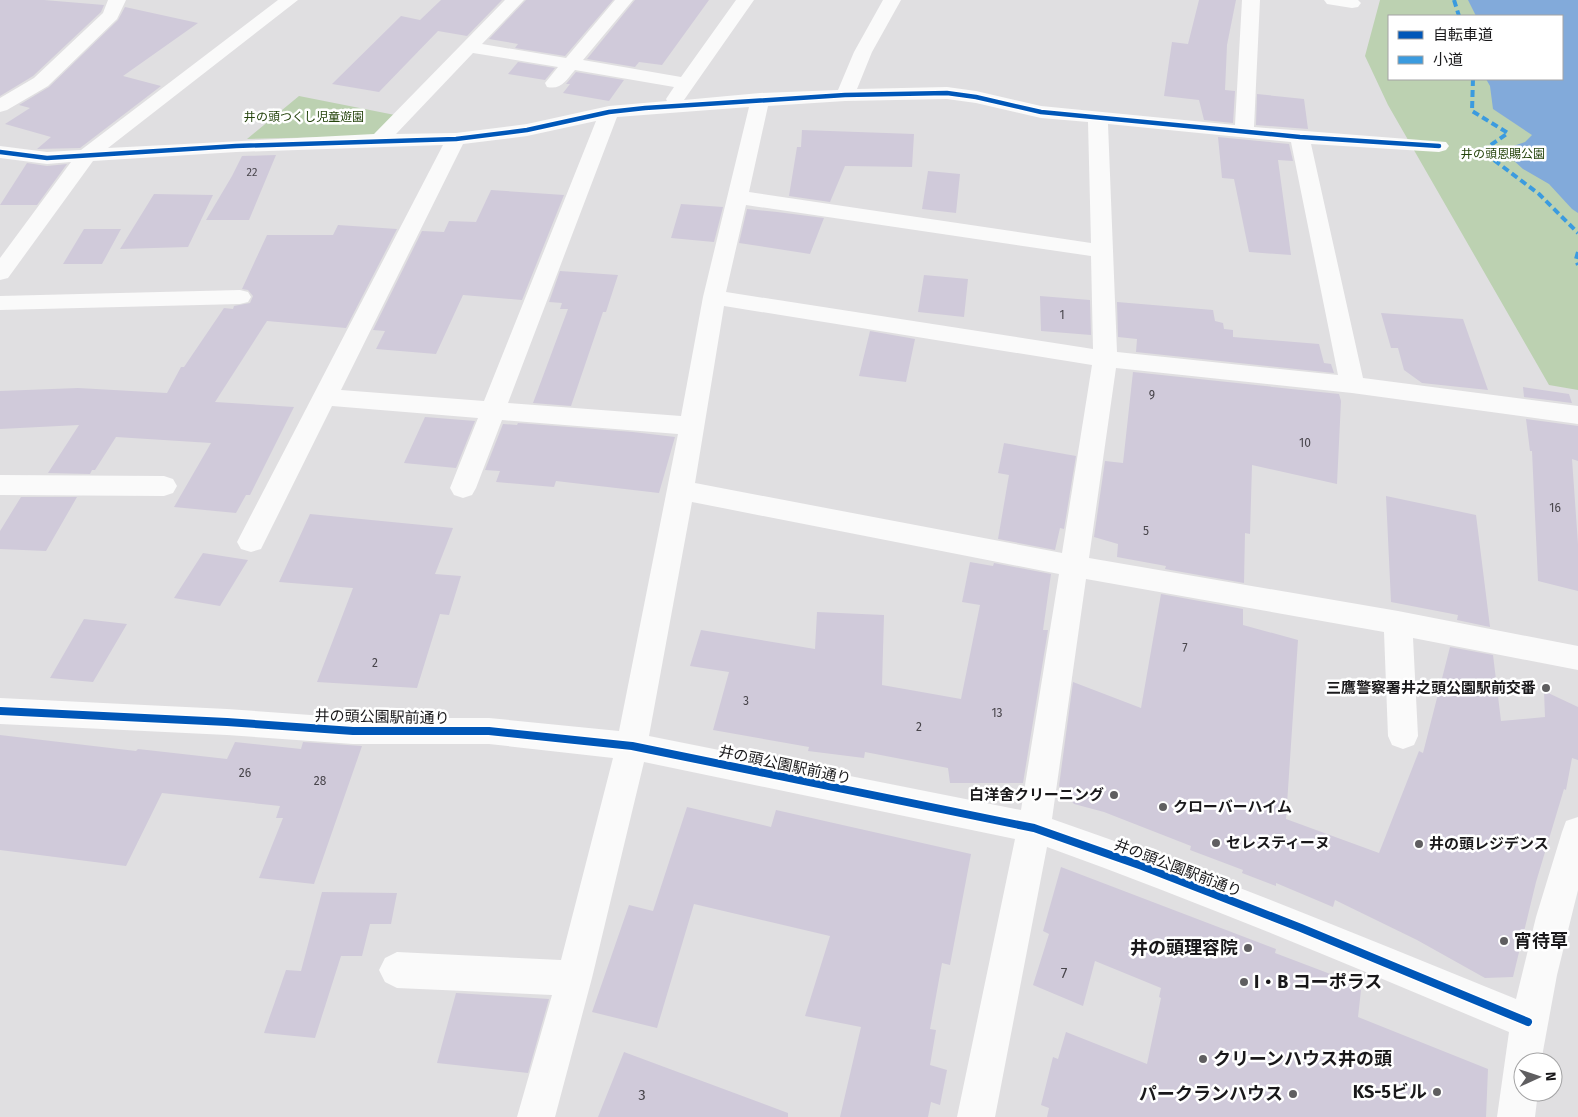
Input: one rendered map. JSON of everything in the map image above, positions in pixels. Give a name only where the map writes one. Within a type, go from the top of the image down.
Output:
[{"type":"street","points":[[0,106],[41,82],[111,15],[117,0]]},
{"type":"street","points":[[0,273],[87,155],[289,0]]},
{"type":"street","points":[[379,140],[515,0]]},
{"type":"street","points":[[554,83],[624,0]]},
{"type":"street","points":[[670,107],[745,0]]},
{"type":"street","points":[[845,95],[863,52],[892,0]]},
{"type":"street","points":[[1244,131],[1251,0]]},
{"type":"street","points":[[1333,0],[1352,3]]},
{"type":"street","points":[[469,47],[685,83]]},
{"type":"street","points":[[0,152],[47,158],[379,140],[456,139],[527,130],[609,112],[845,95],[948,94],[976,97],[1041,112],[1300,137],[1439,146]]},
{"type":"street","points":[[536,1117],[574,978],[632,746],[681,490],[714,297],[760,100]]},
{"type":"street","points":[[463,488],[609,112]]},
{"type":"street","points":[[976,1117],[1034,828],[1105,359],[1098,117]]},
{"type":"street","points":[[1300,137],[1352,385]]},
{"type":"street","points":[[250,542],[456,139]]},
{"type":"street","points":[[737,197],[1103,251]]},
{"type":"street","points":[[0,303],[240,297]]},
{"type":"street","points":[[714,297],[1105,359],[1352,385],[1578,415]]},
{"type":"street","points":[[1286,378],[1288,393],[1331,399]]},
{"type":"street","points":[[324,397],[691,426]]},
{"type":"street","points":[[1,486],[164,486]]},
{"type":"street","points":[[681,490],[1074,566],[1398,623],[1578,658]]},
{"type":"street","points":[[1398,623],[1403,736]]},
{"type":"street","name":"井の頭公園駅前通り","points":[[0,711],[227,722],[353,731],[489,731],[632,746],[1034,828],[1142,866],[1283,921],[1528,1022]]},
{"type":"street","points":[[1524,1052],[1528,1022],[1545,946],[1578,832]]},
{"type":"street","points":[[397,970],[574,978]]},
{"type":"street","points":[[1516,1117],[1518,1102]]},
{"type":"green space","name":"井の頭恩賜公園","points":[[1380,0],[1578,0],[1578,390],[1549,385],[1388,105],[1365,56]]},
{"type":"green space","name":"井の頭つくし児童遊園","points":[[299,96],[395,115],[374,136],[247,139]]},
{"type":"water","points":[[1468,0],[1578,0],[1578,213],[1549,184],[1523,169],[1502,150],[1525,142],[1532,135],[1493,109],[1490,86],[1487,80],[1563,80],[1563,15],[1476,15]]},
{"type":"building","points":[[0,0],[44,0],[104,5],[101,12],[33,76],[0,96]]},
{"type":"building","points":[[441,0],[502,0],[467,36],[438,31],[379,92],[332,84],[401,16],[420,20]]},
{"type":"building","points":[[526,0],[613,0],[565,56],[515,48],[518,44],[489,39]]},
{"type":"building","points":[[635,0],[709,0],[662,65],[639,62],[635,67],[587,59]]},
{"type":"building","points":[[1199,0],[1236,0],[1227,45],[1225,90],[1235,91],[1233,123],[1204,120],[1199,100],[1164,96],[1172,42],[1188,44]]},
{"type":"building","points":[[125,7],[198,23],[123,76],[161,86],[80,148],[37,149],[51,137],[5,124],[30,108],[19,105],[49,87],[118,20]]},
{"type":"building","points":[[518,62],[555,68],[545,80],[508,74]]},
{"type":"building","points":[[576,72],[624,80],[609,101],[563,93],[570,84],[566,84]]},
{"type":"building","points":[[1257,94],[1304,99],[1308,129],[1256,125]]},
{"type":"building","points":[[802,130],[914,134],[912,167],[845,166],[830,202],[789,196],[797,147],[801,147]]},
{"type":"building","points":[[1218,137],[1289,144],[1293,161],[1278,160],[1291,255],[1249,252],[1234,179],[1222,178]]},
{"type":"building","points":[[276,155],[249,220],[206,220],[242,156]]},
{"type":"building","points":[[27,163],[47,166],[67,164],[37,205],[0,205]]},
{"type":"building","points":[[928,171],[960,174],[956,213],[922,209]]},
{"type":"building","points":[[491,190],[564,195],[522,300],[463,295],[436,354],[376,349],[385,331],[373,330],[422,231],[444,232],[449,221],[476,222]]},
{"type":"building","points":[[154,194],[213,195],[188,247],[120,249]]},
{"type":"building","points":[[681,204],[723,207],[714,242],[671,238]]},
{"type":"building","points":[[747,209],[824,218],[810,254],[739,243]]},
{"type":"building","points":[[338,225],[397,229],[346,328],[267,321],[215,402],[294,407],[250,495],[246,495],[236,513],[174,507],[211,443],[116,437],[95,470],[92,470],[90,474],[48,473],[79,425],[0,429],[0,391],[78,388],[167,393],[181,367],[184,367],[224,308],[233,309],[234,306],[250,303],[253,296],[248,290],[242,289],[267,235],[333,235]]},
{"type":"building","points":[[84,229],[121,229],[102,264],[63,264]]},
{"type":"building","points":[[560,271],[618,275],[606,312],[603,312],[571,406],[533,403],[568,309],[560,309],[562,303],[549,302]]},
{"type":"building","points":[[924,275],[968,279],[964,317],[918,312]]},
{"type":"building","points":[[1040,296],[1090,300],[1091,335],[1041,331]]},
{"type":"building","points":[[1117,302],[1213,310],[1215,321],[1223,323],[1224,329],[1233,330],[1233,337],[1319,344],[1324,363],[1331,364],[1334,373],[1136,352],[1137,339],[1118,337]]},
{"type":"building","points":[[1381,313],[1463,319],[1488,390],[1422,383],[1404,370],[1398,348],[1391,348]]},
{"type":"building","points":[[870,331],[915,339],[906,382],[859,376]]},
{"type":"building","points":[[1133,372],[1339,394],[1341,401],[1337,484],[1252,465],[1250,534],[1245,533],[1244,583],[1165,569],[1166,566],[1117,557],[1118,544],[1094,537],[1105,461],[1123,463]]},
{"type":"building","points":[[1523,387],[1569,394],[1572,403],[1524,397]]},
{"type":"building","points":[[425,417],[475,421],[456,468],[404,463]]},
{"type":"building","points":[[1526,419],[1578,426],[1578,461],[1572,459],[1578,544],[1578,591],[1538,581],[1532,451],[1530,451]]},
{"type":"building","points":[[518,423],[675,437],[659,493],[556,481],[554,487],[496,482],[500,471],[485,470],[503,424],[517,425]]},
{"type":"building","points":[[1004,443],[1076,456],[1064,529],[1060,528],[1055,550],[998,539],[1009,475],[998,473]]},
{"type":"building","points":[[1386,496],[1476,515],[1490,627],[1457,620],[1458,615],[1391,602]]},
{"type":"building","points":[[21,497],[77,497],[46,551],[0,549],[0,531]]},
{"type":"building","points":[[310,514],[453,528],[435,574],[461,576],[449,615],[440,614],[417,688],[317,682],[353,588],[279,582]]},
{"type":"building","points":[[203,553],[248,560],[220,606],[174,598]]},
{"type":"building","points":[[970,562],[993,566],[994,563],[1051,574],[1043,630],[1048,630],[1023,783],[950,783],[948,768],[865,752],[864,758],[808,751],[809,747],[713,730],[729,672],[690,666],[701,630],[815,649],[817,612],[884,615],[882,685],[961,699],[980,605],[962,602]]},
{"type":"building","points":[[1161,594],[1243,609],[1243,625],[1298,640],[1286,819],[1379,853],[1419,751],[1423,753],[1450,647],[1493,655],[1501,721],[1545,717],[1544,691],[1578,707],[1578,760],[1572,758],[1566,790],[1564,789],[1536,882],[1513,977],[1485,978],[1417,940],[1335,900],[1333,907],[1276,883],[1276,886],[1242,873],[1243,870],[1190,850],[1191,846],[1104,812],[1074,804],[1059,786],[1073,682],[1141,708]]},
{"type":"building","points":[[84,619],[127,624],[93,682],[50,678]]},
{"type":"building","points":[[0,735],[136,751],[138,749],[227,759],[235,742],[301,749],[303,742],[362,746],[314,884],[259,878],[283,818],[276,818],[280,806],[162,793],[126,866],[0,850]]},
{"type":"building","points":[[687,807],[771,827],[776,810],[971,854],[950,965],[942,963],[930,1029],[936,1030],[930,1065],[947,1070],[940,1105],[931,1102],[928,1117],[840,1117],[861,1027],[805,1016],[830,936],[694,904],[657,1028],[592,1012],[629,905],[653,911]]},
{"type":"building","points":[[1061,867],[1276,949],[1275,953],[1333,975],[1332,979],[1361,990],[1358,1017],[1488,1069],[1486,1117],[1047,1117],[1049,1108],[1041,1105],[1053,1057],[1058,1059],[1066,1032],[1147,1064],[1161,998],[1159,997],[1161,988],[1095,961],[1083,1006],[1033,985],[1049,934],[1043,931]]},
{"type":"building","points":[[322,892],[397,893],[391,924],[370,924],[362,956],[341,956],[315,1038],[264,1033],[286,970],[301,971]]},
{"type":"building","points":[[456,993],[549,999],[528,1073],[437,1063]]},
{"type":"building","points":[[624,1052],[788,1113],[788,1117],[598,1117]]},
{"type":"marked path","points":[[1454,0],[1459,15]]},
{"type":"marked path","points":[[1474,80],[1472,111],[1508,133],[1482,151],[1539,194],[1578,233]]},
{"type":"marked path","points":[[1578,252],[1576,259],[1578,265]]},
{"type":"cycle path","points":[[0,152],[47,158],[236,146],[456,139],[527,130],[609,112],[645,108],[845,95],[947,93],[976,97],[1041,112],[1300,137],[1439,146]]},
{"type":"cycle path","points":[[0,711],[227,722],[353,731],[489,731],[632,746],[1034,828],[1142,866],[1301,928],[1528,1022]]},
{"type":"place","name":"三鷹警察署井之頭公園駅前交番","points":[[1546,688]]},
{"type":"place","name":"白洋舍クリーニング","points":[[1114,795]]},
{"type":"place","name":"クローバーハイム","points":[[1163,807]]},
{"type":"place","name":"セレスティーヌ","points":[[1216,843]]},
{"type":"place","name":"井の頭レジデンス","points":[[1419,844]]},
{"type":"place","name":"宵待草","points":[[1504,941]]},
{"type":"place","name":"井の頭理容院","points":[[1248,948]]},
{"type":"place","name":"I・B コーポラス","points":[[1244,982]]},
{"type":"place","name":"クリーンハウス井の頭","points":[[1203,1059]]},
{"type":"place","name":"KS-5ビル","points":[[1437,1092]]},
{"type":"place","name":"パークランハウス","points":[[1293,1094]]}]
